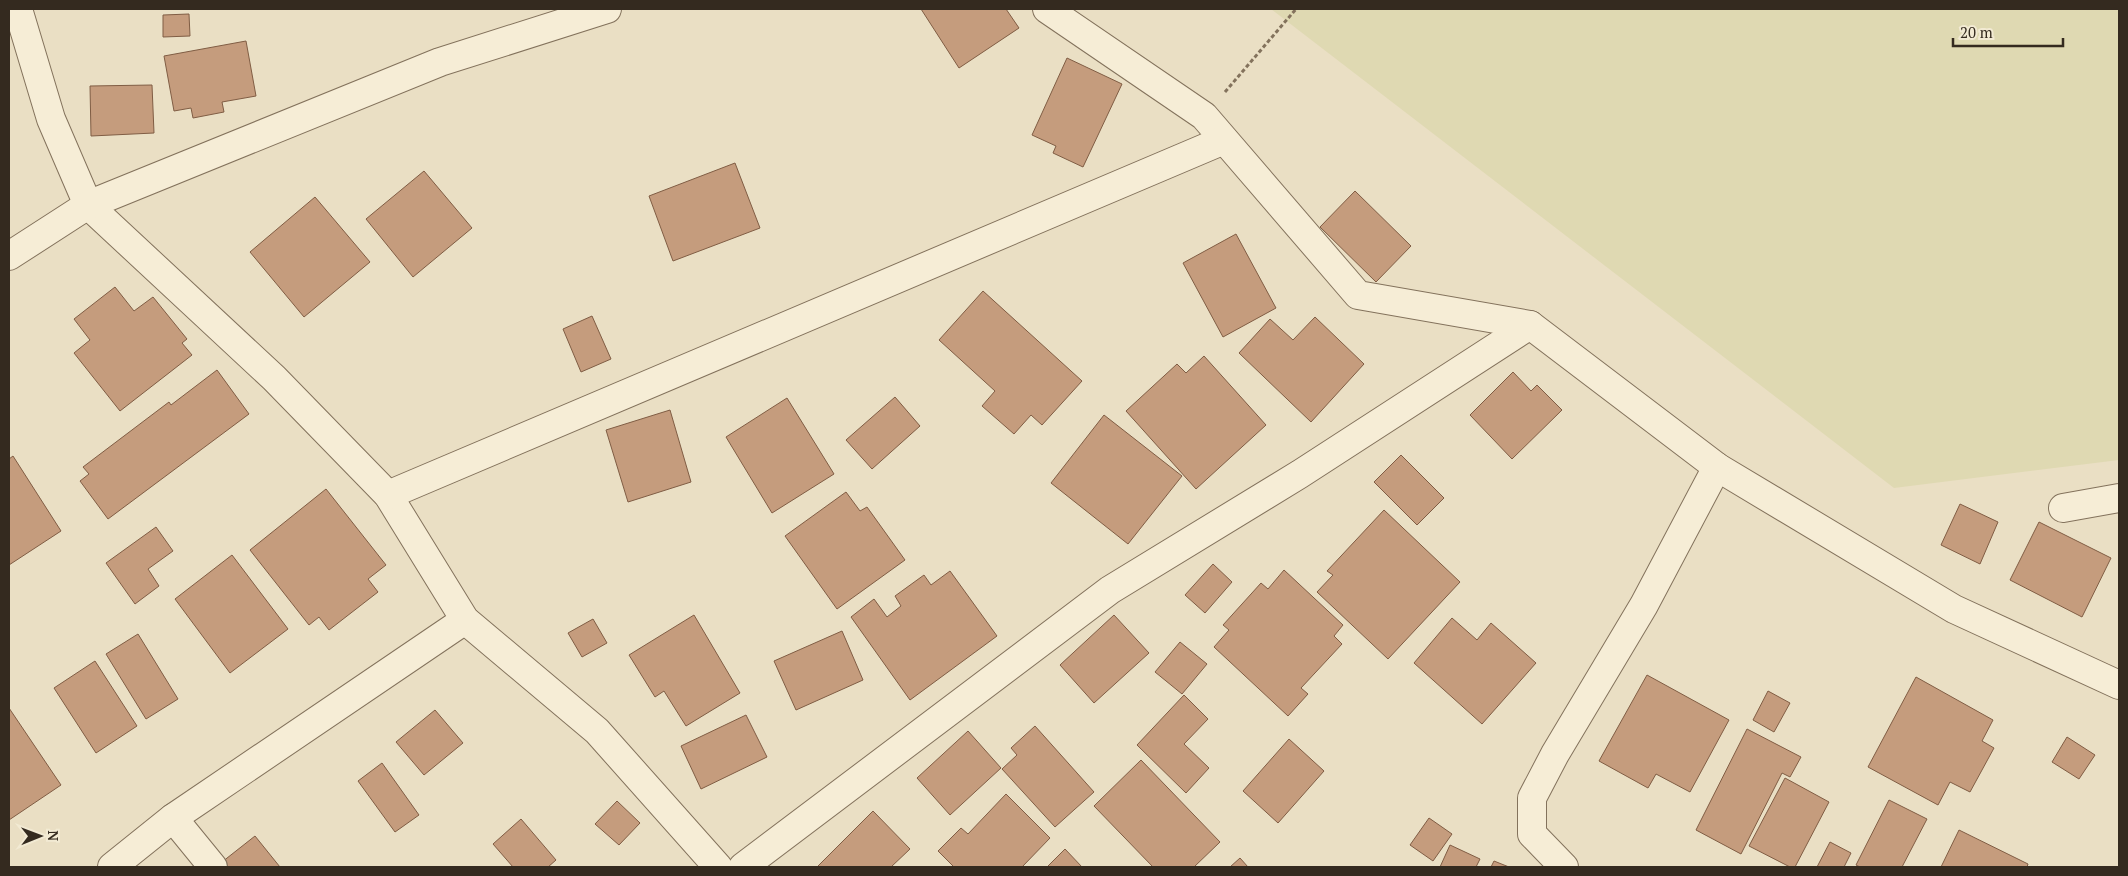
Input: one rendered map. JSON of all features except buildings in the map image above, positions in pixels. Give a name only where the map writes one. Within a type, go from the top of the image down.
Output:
[{"type":"street","points":[[18,9],[51,119],[88,205],[274,378],[388,495],[465,620],[597,731],[718,867]]},
{"type":"street","points":[[9,256],[88,205],[440,62],[607,9]]},
{"type":"street","points":[[1047,9],[1204,116],[1358,294],[1530,325],[1718,467],[1954,609],[2119,685]]},
{"type":"street","points":[[388,495],[1224,140]]},
{"type":"street","points":[[743,867],[1110,590],[1300,474],[1530,325]]},
{"type":"street","points":[[1564,867],[1532,834],[1532,798],[1555,754],[1644,605],[1718,467]]},
{"type":"street","points":[[2063,508],[2119,498]]},
{"type":"street","points":[[112,867],[173,818],[465,620]]},
{"type":"street","points":[[173,818],[213,867]]},
{"type":"path","points":[[1204,116],[1296,9]]},
{"type":"shaded area","points":[[1271,9],[2119,9],[2119,460],[1894,488]]}]
